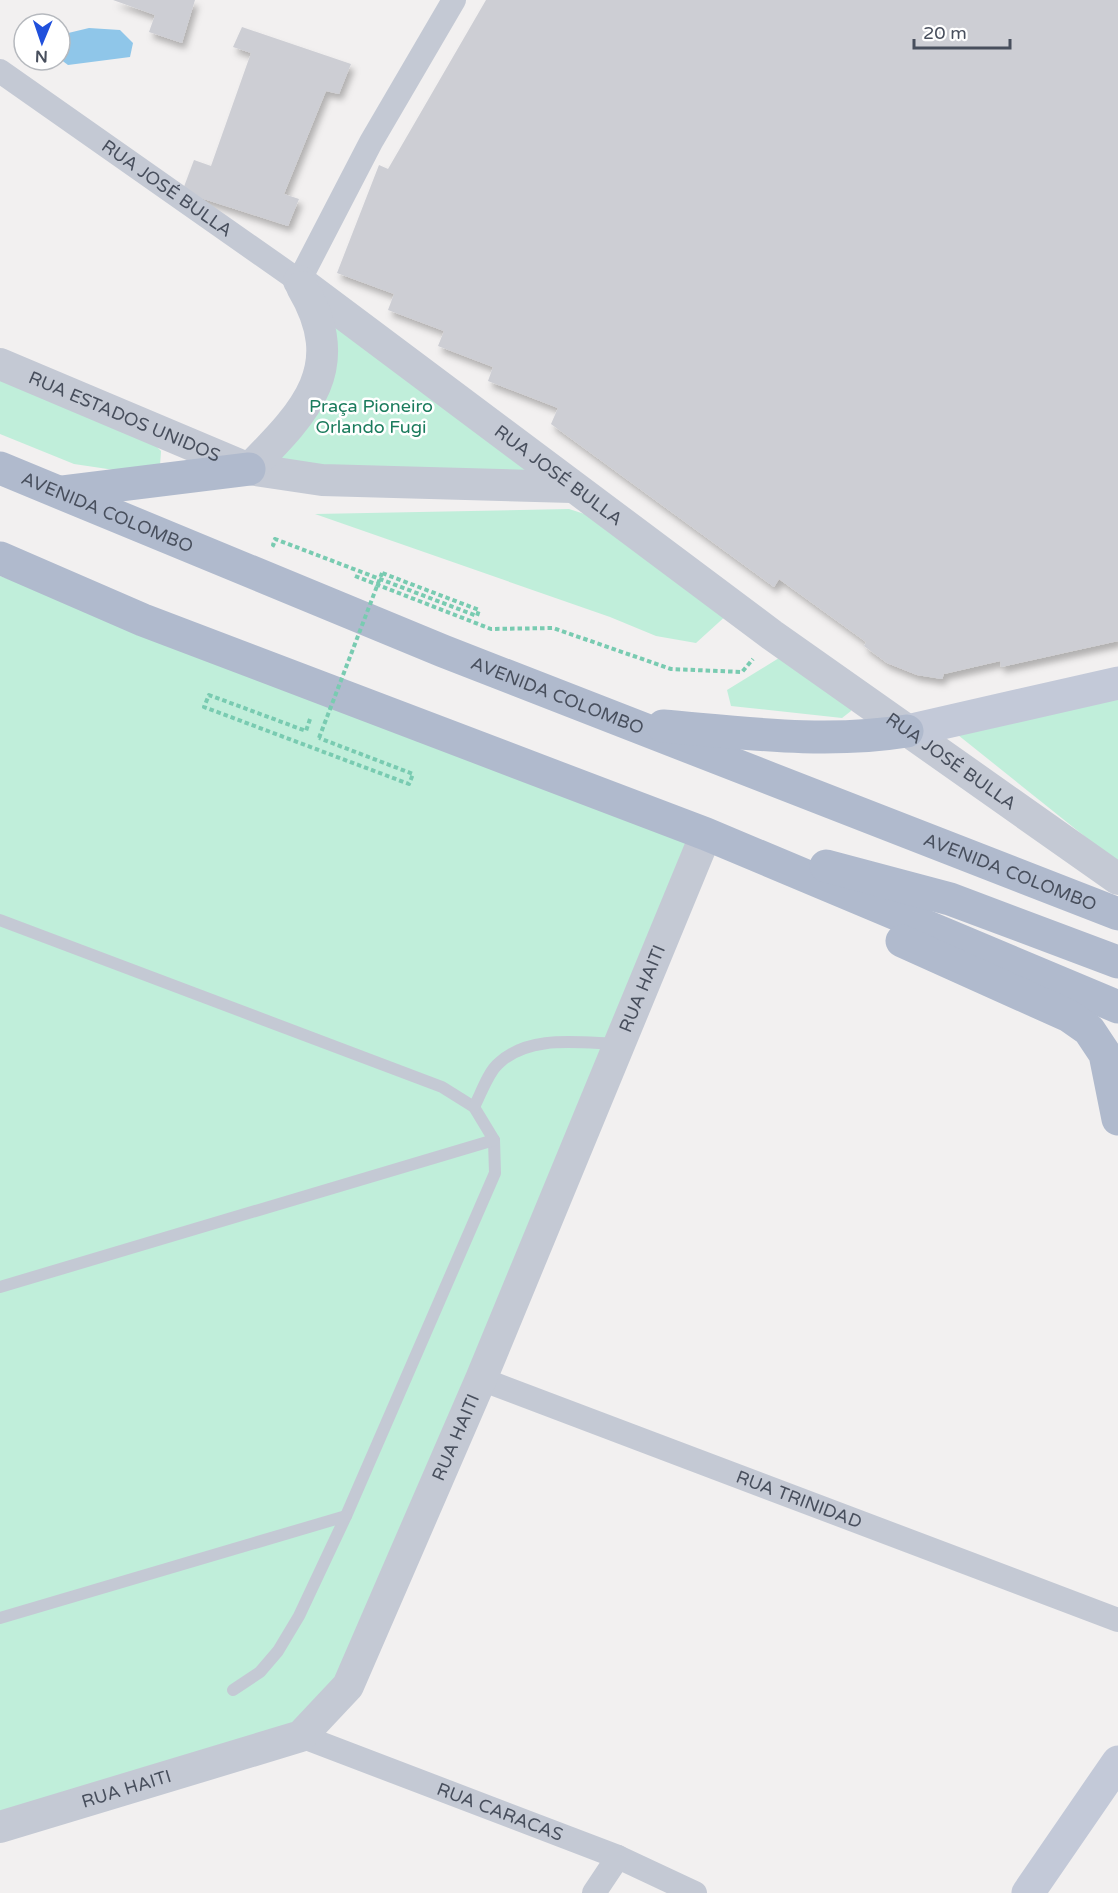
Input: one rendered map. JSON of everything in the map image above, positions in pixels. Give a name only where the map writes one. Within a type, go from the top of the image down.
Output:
[{"type":"main road","name":"AVENIDA COLOMBO","points":[[0,468],[443,651],[1118,914]]},
{"type":"main road","points":[[60,493],[249,469]]},
{"type":"main road","points":[[0,558],[143,620]]},
{"type":"main road","points":[[0,570],[143,620],[706,834],[1118,1007]]},
{"type":"main road","points":[[628,723],[821,739],[867,737],[908,731],[1118,683]]},
{"type":"main road","points":[[706,834],[950,899],[1118,962]]},
{"type":"main road","points":[[706,834],[855,920],[1070,1016],[1089,1030],[1105,1054],[1118,1119]]},
{"type":"main road","points":[[1028,1893],[1118,1762]]},
{"type":"street","points":[[249,469],[287,430],[309,398],[322,364],[322,335],[316,311],[299,281],[372,142],[454,0]]},
{"type":"street","name":"RUA JOSÉ BULLA","points":[[0,71],[299,281],[572,487],[772,634],[1118,879]]},
{"type":"street","name":"RUA ESTADOS UNIDOS","points":[[0,364],[249,469]]},
{"type":"street","points":[[249,469],[322,480],[572,487]]},
{"type":"street","name":"RUA HAITI","points":[[0,1827],[301,1736],[348,1686],[481,1379],[706,834]]},
{"type":"street","name":"RUA TRINIDAD","points":[[481,1379],[1118,1620]]},
{"type":"street","name":"RUA CARACAS","points":[[301,1736],[618,1857],[695,1893]]},
{"type":"street","points":[[594,1893],[618,1857]]},
{"type":"lane","points":[[0,921],[442,1087],[474,1107],[494,1140],[495,1173],[346,1516],[299,1616],[278,1651],[260,1672],[233,1690]]},
{"type":"lane","points":[[474,1107],[498,1064],[524,1046],[554,1043],[619,1044]]},
{"type":"lane","points":[[0,1287],[494,1140]]},
{"type":"lane","points":[[0,1618],[346,1516]]},
{"type":"path","points":[[320,688],[306,731],[209,695],[204,706],[409,784],[412,774],[319,738],[382,573],[479,610],[477,616],[275,539],[273,545],[491,629],[553,628],[670,669],[742,672],[772,634]]},
{"type":"green space","name":"Praça Pioneiro Orlando Fugi","points":[[316,311],[572,487],[249,469],[308,400]]},
{"type":"green space","points":[[0,380],[150,440],[161,451],[160,466],[148,475],[74,464],[0,434]]},
{"type":"green space","points":[[569,509],[594,517],[729,613],[696,643],[656,636],[610,617],[315,514]]},
{"type":"green space","points":[[0,576],[706,834],[348,1686],[301,1736],[0,1825]]},
{"type":"green space","points":[[779,658],[850,701],[851,711],[842,718],[731,706],[727,690]]},
{"type":"green space","points":[[1118,695],[1118,863],[953,731]]},
{"type":"water","points":[[89,28],[120,30],[133,43],[130,57],[72,64],[72,32]]},
{"type":"building","points":[[113,0],[195,0],[182,43],[149,32],[155,15]]},
{"type":"building","points":[[486,0],[1118,0],[1118,641],[1001,667],[1000,661],[944,674],[942,679],[917,675],[887,663],[864,646],[866,642],[779,579],[774,587],[551,424],[558,408],[488,381],[493,367],[438,346],[444,331],[388,310],[394,294],[337,273],[379,165],[388,169]]},
{"type":"building","points":[[242,27],[351,64],[339,94],[326,91],[284,194],[299,199],[288,226],[182,192],[194,160],[211,166],[251,53],[233,47]]}]
